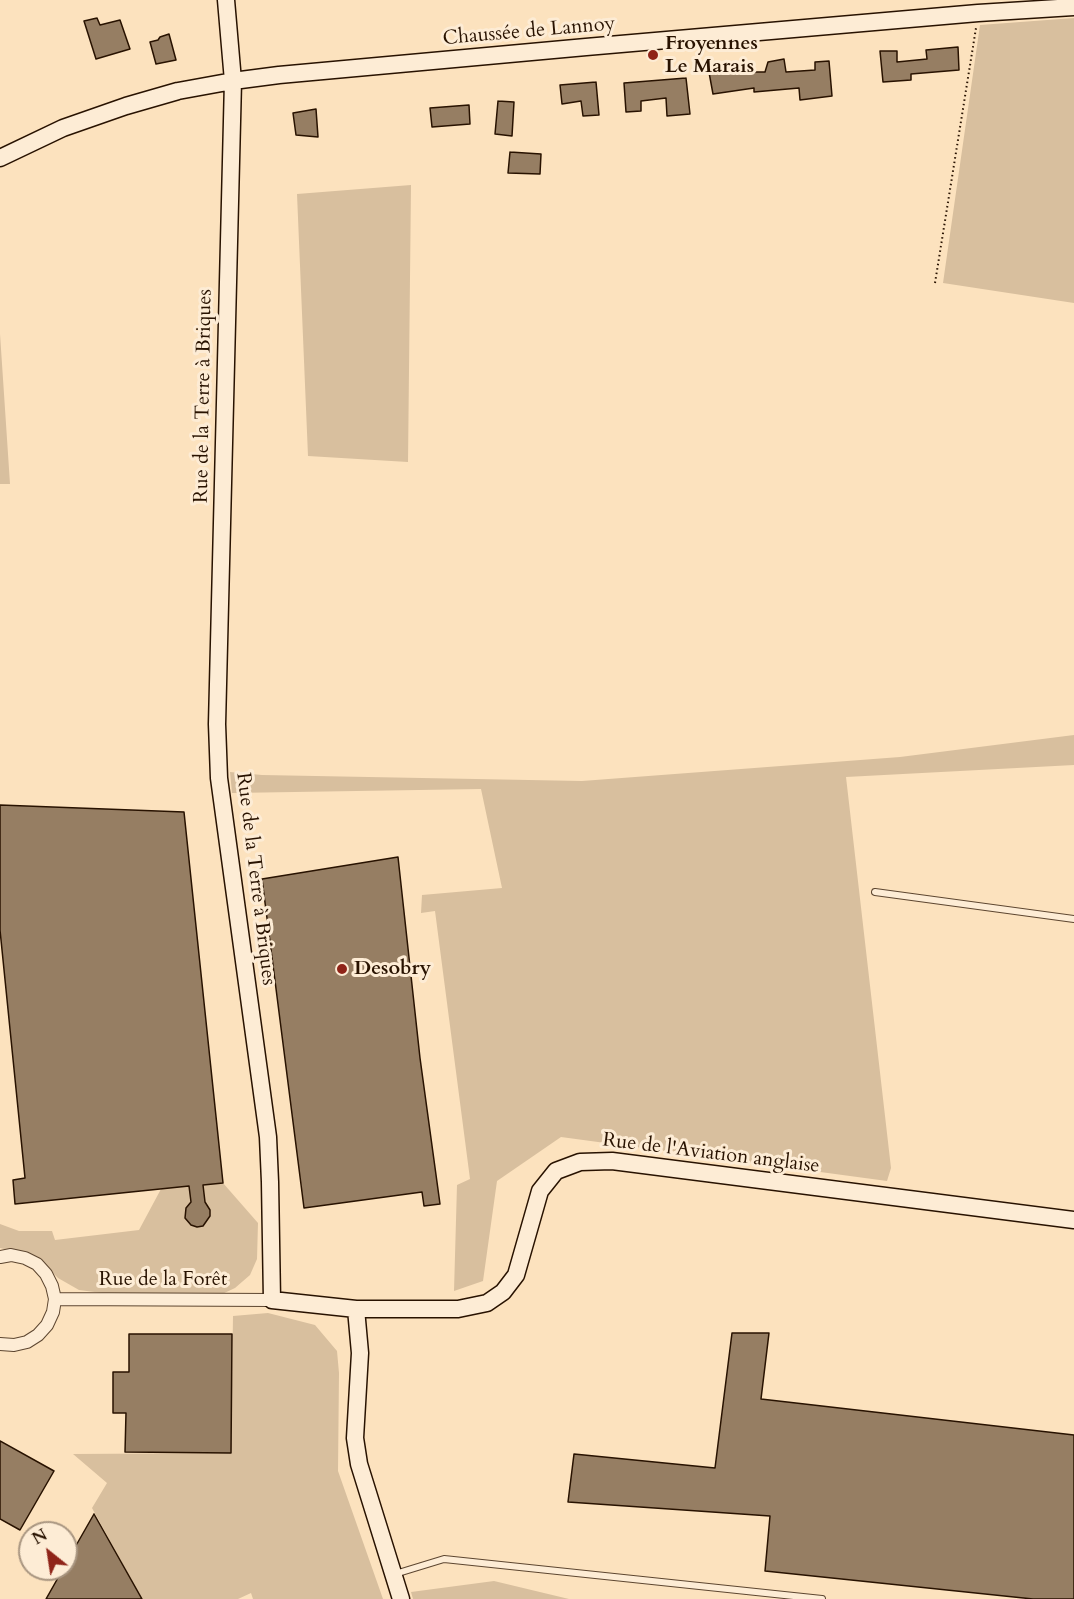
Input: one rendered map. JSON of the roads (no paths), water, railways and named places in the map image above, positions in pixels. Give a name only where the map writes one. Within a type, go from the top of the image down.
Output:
[{"type":"main road","name":"Rue de la Terre à Briques","points":[[226,0],[233,81],[217,724],[219,778],[268,1137],[272,1300]]},
{"type":"main road","name":"Chaussée de Lannoy","points":[[0,158],[63,128],[126,106],[178,91],[233,81],[279,75],[1074,7]]},
{"type":"main road","name":"Rue de l'Aviation anglaise","points":[[356,1309],[458,1309],[487,1303],[495,1298],[503,1292],[516,1275],[540,1191],[556,1171],[580,1162],[612,1161],[1074,1220]]},
{"type":"main road","points":[[272,1300],[356,1309],[360,1353],[355,1438],[359,1464],[401,1599]]},
{"type":"street","points":[[0,1257],[11,1255],[37,1264],[49,1280],[55,1299],[53,1312],[47,1325],[38,1335],[14,1345],[0,1344]]},
{"type":"street","name":"Rue de la Forêt","points":[[55,1299],[272,1300]]},
{"type":"lane","points":[[874,892],[1074,919]]},
{"type":"lane","points":[[393,1575],[444,1559],[822,1599]]},
{"type":"place","name":"Froyennes Le Marais","points":[[653,55]]},
{"type":"place","name":"Desobry","points":[[342,969]]}]
